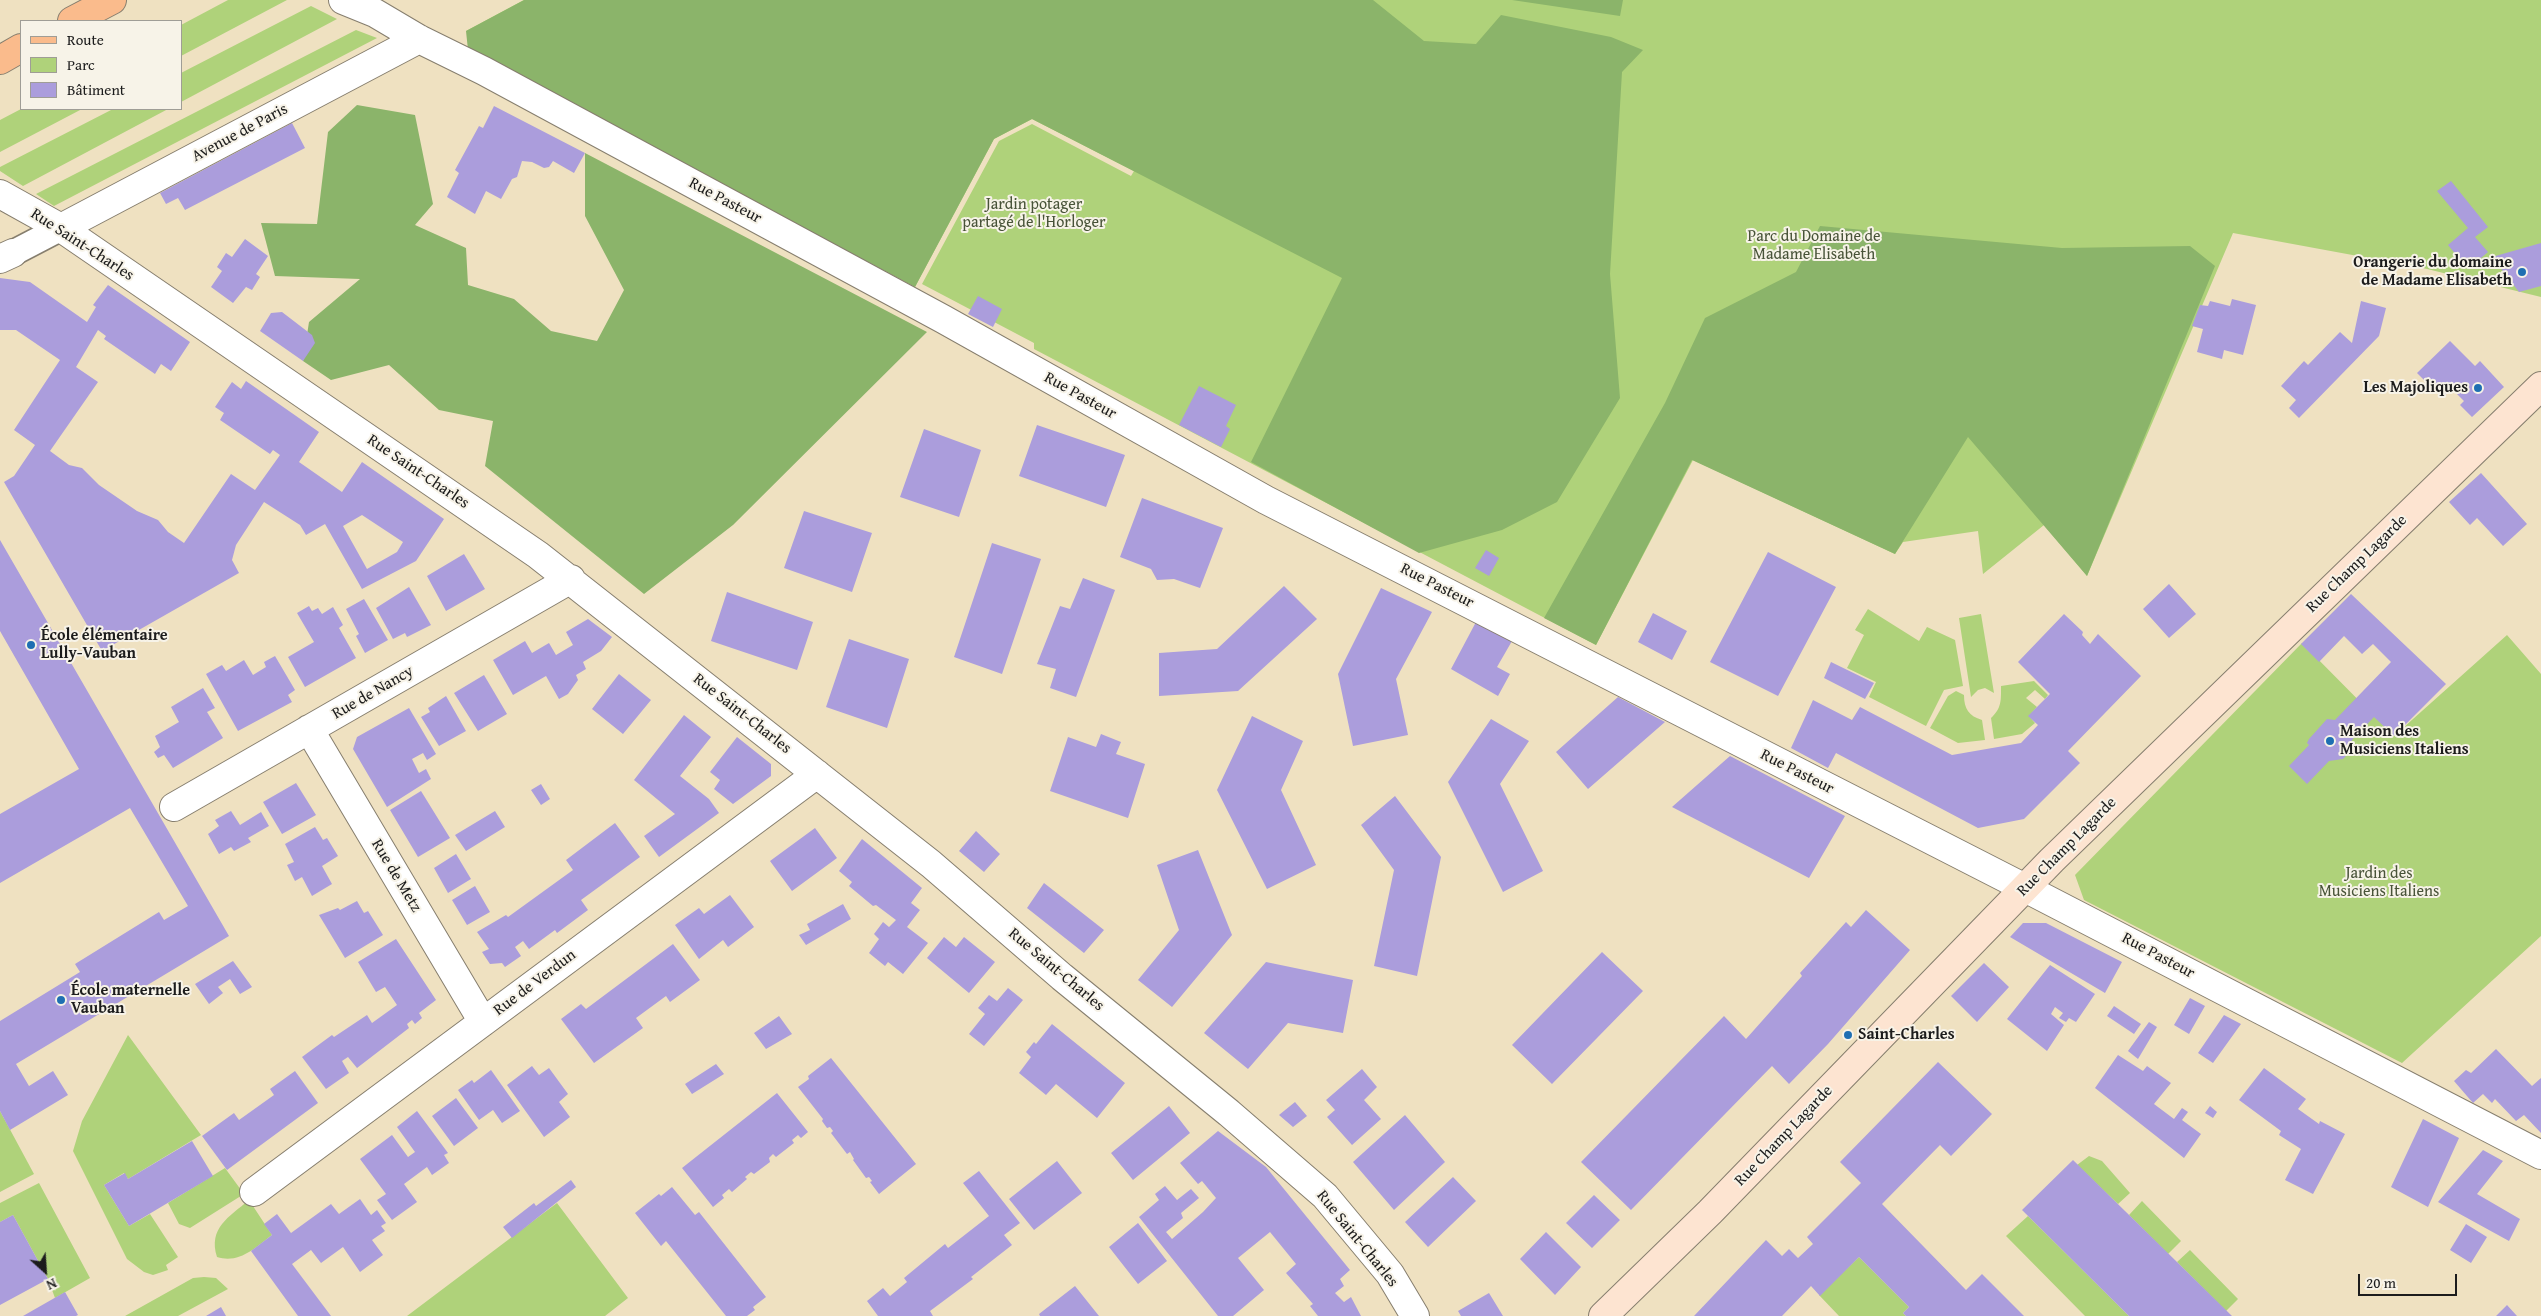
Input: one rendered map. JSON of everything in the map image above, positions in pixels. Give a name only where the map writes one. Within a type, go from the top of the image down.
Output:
[{"type":"main road","points":[[74,20],[112,0]]},
{"type":"main road","points":[[0,60],[20,49]]},
{"type":"main road","name":"Rue Champ Lagarde","points":[[1602,1316],[1710,1212],[2025,888],[2541,386]]},
{"type":"street","name":"Rue Pasteur","points":[[343,0],[384,17],[419,39],[484,71],[943,319],[1266,500],[2025,888],[2541,1155]]},
{"type":"street","name":"Avenue de Paris","points":[[61,228],[419,39]]},
{"type":"street","name":"Rue Saint-Charles","points":[[0,194],[61,228],[571,579],[931,864],[1062,977],[1282,1157],[1325,1196],[1390,1274],[1415,1316]]},
{"type":"street","points":[[7,256],[61,228]]},
{"type":"street","name":"Rue de Nancy","points":[[174,807],[571,579]]},
{"type":"street","name":"Rue de Metz","points":[[309,729],[483,1022]]},
{"type":"street","name":"Rue de Verdun","points":[[254,1192],[817,774]]},
{"type":"green space","points":[[228,0],[287,0],[182,55],[182,24]]},
{"type":"green space","name":"Parc du Domaine de Madame Elisabeth","points":[[524,0],[2541,0],[2541,297],[2423,268],[2233,233],[2087,576],[2044,525],[1983,574],[1978,531],[1903,542],[1895,554],[1693,460],[1596,645],[1034,349],[1034,343],[922,284],[999,141],[1032,124],[1131,176],[1134,171],[1032,119],[994,139],[915,287],[466,31]]},
{"type":"green space","points":[[524,0],[1373,0],[1424,41],[1476,44],[1501,15],[1611,37],[1643,50],[1622,72],[1610,274],[1620,398],[1557,502],[1502,530],[1419,553],[1251,462],[1342,278],[1032,119],[994,139],[915,287],[468,50],[466,31]]},
{"type":"green space","points":[[1512,0],[1623,0],[1620,16]]},
{"type":"green space","points":[[311,6],[337,19],[182,101],[182,72]]},
{"type":"green space","points":[[356,30],[377,38],[54,206],[36,194]]},
{"type":"green space","points":[[357,105],[415,115],[433,204],[415,225],[466,248],[468,285],[514,299],[551,331],[597,341],[624,290],[585,216],[585,153],[927,332],[733,525],[644,594],[485,466],[493,421],[439,410],[389,365],[331,380],[303,361],[309,322],[360,279],[275,276],[261,223],[317,224],[328,132]]},
{"type":"green space","points":[[20,110],[80,110],[0,152],[0,120]]},
{"type":"green space","points":[[111,110],[166,110],[23,186],[0,171],[0,167]]},
{"type":"green space","points":[[1820,226],[2062,248],[2190,246],[2215,266],[2087,576],[1968,437],[1895,554],[1692,460],[1596,645],[1544,618],[1665,403],[1705,318],[1796,272]]},
{"type":"green space","points":[[1868,609],[1919,641],[1927,627],[1955,640],[1963,686],[1944,690],[1926,726],[1869,697],[1876,682],[1847,668],[1864,635],[1855,630]]},
{"type":"green space","points":[[1981,614],[1994,693],[1985,688],[1978,690],[1971,697],[1959,618]]},
{"type":"green space","name":"Jardin des Musiciens Italiens","points":[[2507,635],[2541,674],[2541,936],[2402,1063],[2084,900],[2075,875],[2302,643],[2394,736]]},
{"type":"green space","points":[[2034,681],[2048,695],[2045,699],[2035,690],[2026,698],[2037,707],[2029,716],[2035,723],[2022,734],[1994,739],[1991,718],[1999,707],[2001,686]]},
{"type":"green space","points":[[1956,691],[1964,695],[1968,711],[1982,720],[1985,740],[1958,743],[1930,728],[1948,696]]},
{"type":"green space","points":[[128,1035],[201,1135],[128,1179],[124,1173],[104,1185],[129,1226],[150,1214],[178,1257],[166,1265],[168,1270],[153,1275],[144,1272],[127,1259],[73,1151],[82,1121]]},
{"type":"green space","points":[[0,1111],[34,1174],[0,1192]]},
{"type":"green space","points":[[2089,1156],[2102,1161],[2130,1193],[2118,1204],[2077,1165]]},
{"type":"green space","points":[[225,1168],[244,1194],[190,1228],[179,1224],[168,1203]]},
{"type":"green space","points":[[39,1183],[90,1278],[55,1298],[48,1279],[13,1215],[0,1222],[0,1203]]},
{"type":"green space","points":[[249,1200],[272,1235],[253,1250],[240,1257],[225,1259],[217,1257],[215,1238],[218,1231],[228,1218]]},
{"type":"green space","points":[[2142,1201],[2181,1241],[2168,1254],[2129,1215]]},
{"type":"green space","points":[[557,1203],[628,1298],[605,1316],[407,1316]]},
{"type":"green space","points":[[2028,1216],[2129,1316],[2085,1316],[2006,1236]]},
{"type":"green space","points":[[2190,1250],[2238,1299],[2226,1311],[2177,1262]]},
{"type":"green space","points":[[1859,1257],[1909,1307],[1903,1313],[1906,1316],[1839,1316],[1819,1295]]},
{"type":"green space","points":[[193,1278],[216,1278],[228,1289],[178,1316],[125,1316]]},
{"type":"building","points":[[494,106],[585,153],[574,173],[553,161],[549,167],[544,168],[532,162],[522,161],[517,177],[512,179],[501,199],[486,191],[475,214],[447,197],[459,173],[455,170],[479,126],[483,128]]},
{"type":"building","points":[[292,123],[305,148],[185,210],[178,198],[166,204],[160,193]]},
{"type":"building","points":[[2451,181],[2488,227],[2475,237],[2488,252],[2468,269],[2448,245],[2468,228],[2437,191]]},
{"type":"building","points":[[245,239],[268,256],[256,274],[260,277],[252,290],[246,287],[233,303],[211,287],[222,271],[217,267],[226,253],[232,257]]},
{"type":"building","name":"Orangerie du domaine de Madame Elisabeth","points":[[2541,243],[2541,286],[2519,292],[2492,257]]},
{"type":"building","points":[[0,278],[30,282],[87,322],[96,307],[93,305],[108,285],[190,342],[171,371],[161,364],[155,374],[104,339],[106,336],[98,330],[76,367],[98,382],[50,451],[69,465],[82,468],[99,485],[137,511],[158,520],[168,532],[184,543],[231,474],[255,490],[280,455],[273,450],[270,454],[220,420],[224,413],[215,407],[232,382],[241,389],[246,381],[319,432],[299,462],[342,492],[362,462],[444,519],[416,561],[362,589],[325,524],[306,535],[300,525],[264,502],[236,545],[232,560],[239,573],[102,651],[4,482],[14,476],[35,445],[14,430],[60,360],[16,330],[0,330]],"holes":[[[362,515],[403,542],[397,552],[367,569],[343,526]]]},
{"type":"building","points":[[978,296],[1002,309],[993,327],[968,314]]},
{"type":"building","points":[[2232,299],[2256,305],[2243,355],[2224,350],[2222,359],[2197,352],[2203,329],[2192,326],[2200,305],[2208,306],[2210,301],[2230,306]]},
{"type":"building","points":[[2361,301],[2386,308],[2379,336],[2299,418],[2289,408],[2296,400],[2281,386],[2304,361],[2308,365],[2340,332],[2352,343]]},
{"type":"building","points":[[282,312],[312,335],[315,343],[303,361],[260,331],[271,313]]},
{"type":"building","points":[[2450,341],[2475,366],[2480,361],[2504,387],[2472,417],[2460,405],[2464,401],[2452,389],[2442,398],[2417,373]]},
{"type":"building","points":[[1199,386],[1236,405],[1226,426],[1230,429],[1221,447],[1179,425]]},
{"type":"building","points":[[1037,425],[1125,455],[1106,507],[1019,476]]},
{"type":"building","points":[[924,429],[981,450],[959,517],[900,497]]},
{"type":"building","points":[[2481,473],[2527,524],[2503,546],[2477,518],[2470,525],[2449,502]]},
{"type":"building","points":[[1142,498],[1223,528],[1200,588],[1174,579],[1157,580],[1151,569],[1120,557]]},
{"type":"building","points":[[804,511],[872,533],[852,592],[784,568]]},
{"type":"building","points":[[0,540],[229,936],[16,1064],[29,1086],[53,1071],[68,1095],[10,1130],[0,1111],[0,1021],[80,972],[75,964],[159,912],[164,920],[188,906],[130,808],[0,883],[0,814],[79,769],[0,631]]},
{"type":"building","points":[[992,543],[1041,559],[1002,674],[954,657]]},
{"type":"building","points":[[1486,550],[1499,558],[1489,576],[1475,568]]},
{"type":"building","points":[[1768,552],[1836,587],[1778,696],[1710,662]]},
{"type":"building","points":[[464,554],[485,589],[446,611],[427,576]]},
{"type":"building","points":[[1083,578],[1115,590],[1076,697],[1050,688],[1056,669],[1037,664],[1060,606],[1070,609]]},
{"type":"building","points":[[2169,584],[2196,614],[2169,638],[2143,609]]},
{"type":"building","points":[[1284,586],[1317,619],[1238,691],[1159,696],[1159,653],[1217,649]]},
{"type":"building","points":[[409,587],[431,625],[407,637],[405,633],[393,639],[376,608]]},
{"type":"building","points":[[1381,588],[1432,612],[1396,679],[1408,735],[1353,746],[1338,674]]},
{"type":"building","points":[[727,592],[813,622],[797,670],[711,641]]},
{"type":"building","points":[[2351,594],[2446,684],[2394,736],[2374,717],[2352,740],[2347,755],[2343,759],[2329,761],[2307,784],[2289,766],[2309,745],[2307,743],[2309,739],[2327,719],[2335,720],[2391,662],[2373,644],[2362,654],[2344,636],[2319,662],[2301,644]]},
{"type":"building","points":[[364,599],[388,640],[365,653],[356,636],[359,634],[346,609]]},
{"type":"building","points":[[309,606],[312,611],[318,608],[322,614],[333,607],[343,625],[339,628],[356,658],[305,687],[288,657],[314,642],[297,613]]},
{"type":"building","points":[[1653,613],[1687,631],[1672,660],[1638,642]]},
{"type":"building","points":[[2064,614],[2083,632],[2082,635],[2090,644],[2098,634],[2141,676],[2068,751],[2080,763],[2024,819],[1978,828],[1836,753],[1828,768],[1791,748],[1813,700],[1852,720],[1860,707],[1952,755],[2021,743],[2038,725],[2028,716],[2050,694],[2018,662]]},
{"type":"building","points":[[588,619],[612,637],[601,651],[583,662],[586,669],[576,675],[578,680],[568,694],[559,699],[546,676],[513,695],[493,660],[525,641],[532,653],[549,643],[556,655],[573,645],[566,632]]},
{"type":"building","points":[[1476,622],[1512,641],[1497,667],[1510,674],[1498,696],[1451,669]]},
{"type":"building","points":[[849,639],[909,659],[887,728],[826,707]]},
{"type":"building","points":[[275,656],[295,690],[288,695],[292,702],[238,731],[206,674],[222,665],[226,671],[244,660],[253,675],[266,667],[264,662]]},
{"type":"building","points":[[1831,662],[1874,683],[1865,699],[1824,678]]},
{"type":"building","points":[[619,674],[651,700],[623,734],[592,709]]},
{"type":"building","points":[[484,675],[507,714],[478,731],[454,693]]},
{"type":"building","points":[[203,688],[215,708],[207,712],[223,738],[173,768],[164,755],[158,758],[154,752],[160,747],[155,736],[179,722],[171,707]]},
{"type":"building","points":[[446,696],[466,731],[439,746],[421,717],[430,712],[428,708]]},
{"type":"building","points":[[1618,697],[1665,722],[1588,789],[1556,752]]},
{"type":"building","points":[[409,708],[436,754],[427,760],[423,753],[412,759],[419,773],[426,769],[431,779],[387,807],[353,749],[357,737]]},
{"type":"building","points":[[684,715],[711,737],[680,776],[709,799],[719,813],[659,857],[644,836],[675,814],[634,780]]},
{"type":"building","points":[[1252,716],[1303,741],[1281,790],[1316,865],[1267,889],[1217,790]]},
{"type":"building","points":[[1491,719],[1529,741],[1500,784],[1543,871],[1503,892],[1448,782]]},
{"type":"building","points":[[1101,734],[1121,742],[1116,754],[1145,764],[1128,818],[1050,791],[1068,737],[1096,747]]},
{"type":"building","points":[[737,737],[771,764],[771,776],[733,804],[714,789],[720,780],[710,772]]},
{"type":"building","points":[[1730,756],[1845,816],[1809,878],[1672,807]]},
{"type":"building","points":[[296,783],[316,815],[282,834],[263,802]]},
{"type":"building","points":[[541,784],[550,799],[541,805],[531,790]]},
{"type":"building","points":[[421,791],[450,838],[418,857],[390,810]]},
{"type":"building","points":[[1395,796],[1441,857],[1417,976],[1374,966],[1394,870],[1361,825]]},
{"type":"building","points":[[231,811],[240,825],[261,812],[269,826],[248,838],[251,842],[234,851],[231,847],[219,854],[208,834],[219,826],[215,820]]},
{"type":"building","points":[[495,811],[505,827],[466,851],[455,835]]},
{"type":"building","points":[[615,823],[640,857],[581,900],[588,910],[557,933],[555,930],[529,949],[523,941],[515,947],[521,956],[505,967],[502,963],[490,964],[482,952],[489,949],[477,932],[506,915],[508,917],[573,870],[566,860]]},
{"type":"building","points":[[315,827],[323,840],[327,838],[338,856],[322,866],[332,884],[312,896],[302,877],[295,881],[287,865],[294,862],[285,844]]},
{"type":"building","points":[[815,828],[837,858],[792,891],[770,861]]},
{"type":"building","points":[[976,831],[1000,854],[984,872],[959,851]]},
{"type":"building","points":[[862,839],[922,888],[911,903],[920,910],[907,927],[928,943],[903,974],[888,962],[885,966],[869,953],[879,939],[874,934],[883,922],[889,927],[896,920],[876,905],[873,906],[849,886],[852,882],[839,871]]},
{"type":"building","points":[[1198,850],[1232,935],[1172,1007],[1138,980],[1179,930],[1157,865]]},
{"type":"building","points":[[456,854],[471,879],[448,893],[434,868]]},
{"type":"building","points":[[1044,883],[1104,930],[1084,953],[1027,908]]},
{"type":"building","points":[[475,886],[490,912],[467,925],[452,900]]},
{"type":"building","points":[[730,895],[754,927],[728,947],[723,940],[699,959],[675,925],[699,908],[704,914]]},
{"type":"building","points":[[357,901],[364,913],[368,911],[383,935],[345,958],[319,915],[338,908],[340,910]]},
{"type":"building","points":[[843,904],[851,919],[806,945],[799,935],[810,930],[807,924]]},
{"type":"building","points":[[1866,910],[1910,950],[1828,1044],[1789,1084],[1772,1066],[1631,1210],[1581,1162],[1724,1016],[1746,1039],[1802,976],[1800,973],[1846,922],[1851,927]]},
{"type":"building","points":[[2023,923],[2046,923],[2122,962],[2105,993],[2010,937]]},
{"type":"building","points":[[944,937],[956,947],[964,937],[995,962],[969,993],[927,958]]},
{"type":"building","points":[[396,939],[436,1000],[419,1013],[422,1018],[415,1024],[412,1020],[407,1024],[409,1028],[357,1068],[348,1057],[342,1061],[349,1073],[326,1089],[302,1057],[332,1035],[334,1037],[367,1015],[372,1023],[397,1005],[385,987],[376,992],[358,962]]},
{"type":"building","points":[[673,944],[700,980],[670,1002],[666,996],[636,1018],[643,1028],[594,1063],[561,1019],[581,1004],[586,1009]]},
{"type":"building","points":[[1602,952],[1643,991],[1552,1084],[1512,1045]]},
{"type":"building","points":[[233,961],[252,987],[240,994],[230,979],[218,987],[223,993],[209,1004],[195,984]]},
{"type":"building","points":[[1266,962],[1353,980],[1343,1033],[1288,1023],[1248,1069],[1204,1033]]},
{"type":"building","points":[[1984,963],[2009,987],[1977,1022],[1951,996]]},
{"type":"building","points":[[2050,965],[2095,994],[2076,1022],[2069,1018],[2066,1022],[2059,1018],[2063,1013],[2055,1007],[2051,1014],[2064,1025],[2047,1051],[2007,1019]]},
{"type":"building","points":[[1008,988],[1023,1000],[984,1046],[969,1034],[985,1014],[978,1008],[989,995],[997,1001]]},
{"type":"building","points":[[2190,998],[2205,1006],[2189,1034],[2174,1025]]},
{"type":"building","points":[[2114,1006],[2141,1024],[2134,1034],[2107,1016]]},
{"type":"building","points":[[2224,1015],[2241,1024],[2213,1063],[2198,1053]]},
{"type":"building","points":[[779,1016],[792,1034],[766,1049],[754,1033]]},
{"type":"building","points":[[2149,1022],[2157,1027],[2138,1059],[2128,1051]]},
{"type":"building","points":[[1052,1024],[1125,1083],[1097,1118],[1056,1084],[1046,1095],[1019,1073],[1031,1057],[1026,1052],[1034,1042],[1036,1044]]},
{"type":"building","points":[[2496,1049],[2532,1086],[2541,1078],[2541,1133],[2524,1115],[2516,1121],[2495,1099],[2492,1103],[2483,1094],[2473,1103],[2454,1081],[2466,1070],[2471,1073]]},
{"type":"building","points":[[2118,1055],[2143,1071],[2147,1066],[2171,1083],[2154,1104],[2174,1119],[2182,1108],[2188,1112],[2182,1120],[2201,1134],[2184,1158],[2095,1088]]},
{"type":"building","points":[[831,1058],[916,1164],[879,1194],[870,1182],[872,1181],[869,1177],[866,1178],[853,1160],[850,1152],[847,1154],[831,1133],[833,1131],[830,1127],[827,1128],[822,1121],[823,1119],[798,1087],[809,1079],[808,1076]]},
{"type":"building","points":[[1938,1062],[1992,1114],[1951,1156],[1940,1145],[1882,1204],[1966,1290],[1982,1274],[2024,1316],[1906,1316],[1903,1313],[1909,1307],[1859,1257],[1820,1296],[1811,1286],[1782,1316],[1694,1316],[1766,1240],[1782,1256],[1789,1249],[1798,1258],[1813,1244],[1807,1237],[1861,1183],[1840,1162]]},
{"type":"building","points":[[716,1064],[724,1074],[692,1094],[685,1084]]},
{"type":"building","points":[[532,1066],[539,1075],[549,1068],[568,1094],[559,1102],[570,1117],[544,1137],[507,1085]]},
{"type":"building","points":[[2264,1068],[2306,1099],[2298,1109],[2319,1124],[2320,1121],[2345,1134],[2313,1194],[2285,1180],[2301,1149],[2279,1135],[2281,1131],[2239,1100]]},
{"type":"building","points":[[1362,1069],[1377,1087],[1364,1100],[1381,1119],[1352,1145],[1327,1117],[1335,1110],[1326,1100]]},
{"type":"building","points":[[491,1070],[520,1111],[502,1123],[493,1110],[479,1120],[458,1090],[472,1080],[474,1083]]},
{"type":"building","points":[[295,1071],[318,1103],[227,1170],[202,1136],[234,1113],[239,1120],[274,1095],[270,1089]]},
{"type":"building","points":[[777,1093],[808,1132],[801,1138],[798,1135],[792,1140],[794,1143],[776,1157],[773,1154],[769,1158],[770,1162],[754,1174],[751,1172],[745,1177],[747,1179],[732,1192],[729,1189],[722,1195],[724,1198],[713,1207],[682,1168]]},
{"type":"building","points":[[456,1098],[478,1128],[454,1146],[432,1116]]},
{"type":"building","points":[[1295,1102],[1307,1116],[1293,1127],[1279,1115]]},
{"type":"building","points":[[1169,1106],[1190,1133],[1133,1180],[1111,1153]]},
{"type":"building","points":[[2210,1106],[2217,1112],[2213,1118],[2205,1113]]},
{"type":"building","points":[[417,1111],[448,1153],[444,1155],[449,1163],[432,1175],[427,1167],[404,1184],[417,1202],[392,1220],[377,1200],[386,1194],[360,1159],[392,1135],[408,1157],[415,1152],[397,1127]]},
{"type":"building","points":[[1405,1115],[1445,1162],[1394,1210],[1353,1162]]},
{"type":"building","points":[[2423,1119],[2459,1138],[2428,1207],[2391,1187]]},
{"type":"building","points":[[1218,1131],[1266,1167],[1350,1270],[1340,1279],[1344,1286],[1335,1293],[1344,1302],[1351,1297],[1361,1316],[1318,1316],[1310,1306],[1313,1304],[1286,1273],[1296,1264],[1270,1232],[1238,1258],[1264,1290],[1233,1316],[1218,1316],[1139,1217],[1159,1200],[1155,1194],[1165,1186],[1177,1200],[1191,1189],[1199,1198],[1181,1213],[1183,1218],[1166,1232],[1172,1239],[1216,1198],[1202,1181],[1198,1184],[1180,1163]]},
{"type":"building","points":[[192,1141],[213,1176],[129,1226],[104,1185],[125,1173],[128,1179]]},
{"type":"building","points":[[2483,1150],[2503,1161],[2477,1194],[2520,1219],[2509,1241],[2438,1202]]},
{"type":"building","points":[[2073,1160],[2232,1316],[2129,1316],[2022,1210]]},
{"type":"building","points":[[1057,1161],[1082,1193],[1034,1230],[1009,1199]]},
{"type":"building","points":[[979,1171],[1020,1223],[1004,1235],[1012,1245],[971,1277],[973,1279],[930,1311],[933,1316],[878,1316],[867,1301],[883,1288],[890,1296],[907,1282],[904,1278],[945,1244],[948,1248],[989,1216],[963,1183]]},
{"type":"building","points":[[1453,1177],[1476,1201],[1428,1247],[1405,1222]]},
{"type":"building","points":[[571,1180],[576,1187],[512,1238],[503,1227],[534,1203],[536,1206]]},
{"type":"building","points":[[672,1187],[695,1215],[699,1212],[766,1297],[753,1307],[755,1310],[747,1316],[726,1316],[666,1241],[661,1246],[635,1213],[659,1194],[661,1196]]},
{"type":"building","points":[[1594,1195],[1620,1220],[1592,1248],[1566,1223]]},
{"type":"building","points":[[360,1199],[371,1215],[377,1210],[386,1223],[381,1226],[385,1231],[372,1240],[383,1255],[360,1272],[343,1247],[321,1263],[311,1250],[292,1264],[331,1316],[298,1316],[251,1251],[272,1235],[264,1224],[277,1214],[291,1233],[331,1204],[339,1214]]},
{"type":"building","points":[[13,1215],[48,1279],[0,1305],[0,1222]]},
{"type":"building","points":[[1138,1223],[1167,1261],[1138,1284],[1109,1247]]},
{"type":"building","points":[[2466,1224],[2487,1237],[2471,1263],[2450,1250]]},
{"type":"building","points":[[1546,1232],[1581,1267],[1555,1295],[1520,1259]]},
{"type":"building","points":[[1075,1286],[1099,1316],[1040,1316],[1039,1314]]},
{"type":"building","points":[[65,1292],[78,1315],[23,1316]]},
{"type":"building","points":[[1489,1293],[1503,1316],[1461,1316],[1458,1311]]},
{"type":"building","points":[[2507,1305],[2517,1316],[2496,1316]]},
{"type":"building","points":[[221,1307],[226,1316],[206,1316]]},
{"type":"place","name":"Orangerie du domaine de Madame Elisabeth","points":[[2522,272]]},
{"type":"place","name":"Les Majoliques","points":[[2478,388]]},
{"type":"place","name":"École élémentaire Lully-Vauban","points":[[31,645]]},
{"type":"place","name":"Maison des Musiciens Italiens","points":[[2330,741]]},
{"type":"place","name":"École maternelle Vauban","points":[[61,1000]]},
{"type":"place","name":"Saint-Charles","points":[[1848,1035]]},
{"type":"park label","name":"Jardin potager partagé de l'Horloger","points":[[1034,214]]}]
